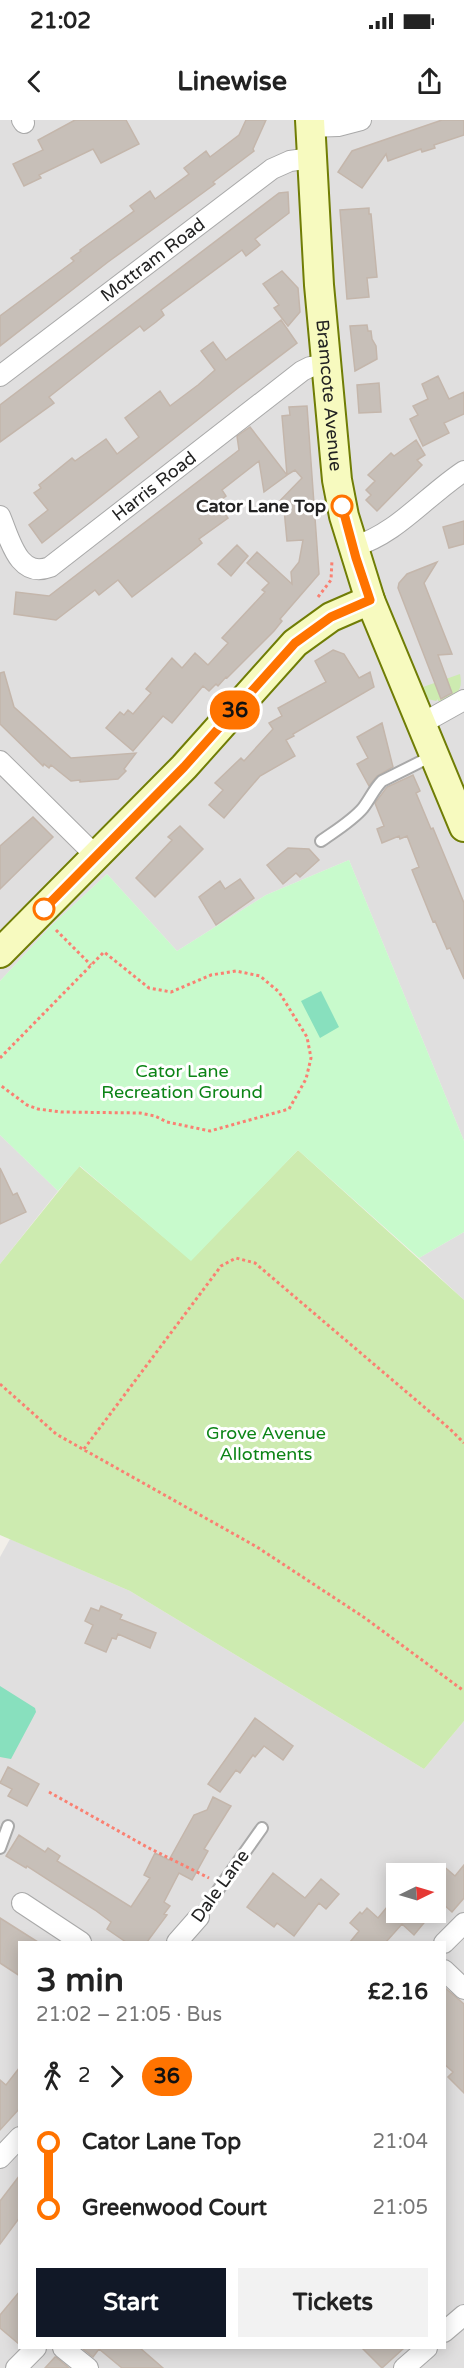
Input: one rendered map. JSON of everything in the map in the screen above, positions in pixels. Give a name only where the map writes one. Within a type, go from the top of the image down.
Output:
[{"type":"street","points":[[310,123],[338,126],[361,120]]},
{"type":"street","name":"Bramcote Avenue","points":[[310,123],[342,549],[370,600],[464,827]]},
{"type":"street","name":"Mottram Road","points":[[0,376],[272,169],[290,161],[311,158]]},
{"type":"street","name":"Harris Road","points":[[0,516],[24,566],[34,570],[50,567],[302,372],[310,367],[327,364]]},
{"type":"street","points":[[342,549],[372,542],[464,471]]},
{"type":"street","points":[[0,953],[184,767],[295,643],[331,617],[370,600]]},
{"type":"street","points":[[421,724],[464,700]]},
{"type":"street","points":[[0,760],[96,856]]},
{"type":"street","points":[[22,1904],[76,1931]]},
{"type":"street","name":"Dale Lane","points":[[178,1941],[200,1917]]},
{"type":"street","points":[[445,1941],[464,1923]]},
{"type":"street","points":[[446,1972],[464,1989]]},
{"type":"street","points":[[446,2330],[464,2315]]},
{"type":"street","points":[[16,2368],[35,2349]]},
{"type":"street","points":[[64,2349],[88,2368]]},
{"type":"street","points":[[404,2368],[426,2349]]},
{"type":"lane","points":[[321,841],[363,808],[376,786],[382,781],[434,755]]},
{"type":"lane","points":[[0,1848],[8,1826]]},
{"type":"lane","name":"Dale Lane","points":[[200,1917],[262,1828]]},
{"type":"path","points":[[317,598],[331,580],[342,549]]},
{"type":"path","points":[[39,915],[91,965]]},
{"type":"path","points":[[0,1058],[104,952],[149,988],[171,992],[211,975],[236,971],[260,976],[279,992],[307,1037],[311,1058],[306,1079],[295,1101],[288,1109],[210,1131],[140,1113],[38,1109],[27,1106],[0,1085]]},
{"type":"path","points":[[84,1449],[221,1266],[236,1258],[255,1263],[464,1443]]},
{"type":"path","points":[[0,1384],[56,1434],[257,1547],[365,1618],[464,1691]]},
{"type":"path","points":[[49,1792],[147,1847],[222,1884]]},
{"type":"shaded area","points":[[0,120],[464,120],[464,1141],[349,860],[266,895],[177,951],[107,874],[51,926],[0,981]]},
{"type":"shaded area","points":[[0,1135],[58,1191],[0,1264]]},
{"type":"shaded area","points":[[464,1232],[464,1300],[419,1258]]},
{"type":"shaded area","points":[[10,1539],[130,1591],[424,1769],[464,1721],[464,2368],[0,2368],[0,1557]]},
{"type":"green space","points":[[460,674],[460,688],[453,696],[445,702],[428,699],[423,687]]},
{"type":"green space","name":"Cator Lane Recreation Ground","points":[[349,860],[464,1141],[464,1232],[419,1258],[298,1150],[191,1261],[80,1166],[58,1191],[0,1135],[0,981],[51,926],[107,874],[177,951],[266,895]]},
{"type":"green space","points":[[321,991],[339,1027],[320,1038],[301,1001]]},
{"type":"green space","name":"Grove Avenue Allotments","points":[[298,1150],[464,1300],[464,1721],[424,1769],[130,1591],[0,1535],[0,1264],[79,1166],[191,1260]]},
{"type":"green space","points":[[0,1686],[35,1708],[36,1712],[11,1759],[0,1757]]},
{"type":"building","points":[[75,120],[126,120],[139,144],[101,163],[93,149],[39,175],[41,178],[24,186],[13,164],[43,150],[38,140]]},
{"type":"building","points":[[246,120],[266,120],[254,151],[213,182],[215,184],[108,262],[0,346],[0,316],[74,261],[71,258],[80,250],[134,211],[130,206],[150,191],[155,199],[189,174],[184,168],[206,151],[210,157],[239,135]]},
{"type":"building","points":[[442,120],[464,120],[464,135],[434,145],[435,148],[422,152],[421,149],[388,161],[386,154],[362,188],[338,172],[352,151]]},
{"type":"building","points":[[288,192],[289,213],[255,239],[260,245],[246,256],[242,250],[161,310],[164,315],[156,322],[144,331],[140,326],[106,352],[49,397],[54,403],[0,442],[0,405],[279,193]]},
{"type":"building","points":[[369,208],[377,277],[367,278],[369,297],[347,299],[340,210]]},
{"type":"building","points":[[282,271],[298,288],[300,312],[288,326],[274,308],[279,305],[263,284]]},
{"type":"building","points":[[281,320],[297,343],[42,543],[29,525],[48,510],[34,493],[41,488],[39,485],[72,458],[75,461],[106,439],[117,454],[139,437],[125,418],[160,391],[170,406],[198,385],[215,370],[201,351],[213,342],[226,360]]},
{"type":"building","points":[[367,325],[376,346],[377,359],[355,371],[350,326]]},
{"type":"building","points":[[438,376],[449,399],[464,392],[464,414],[444,423],[449,433],[423,446],[410,419],[418,415],[413,406],[428,399],[422,384]]},
{"type":"building","points":[[379,383],[381,412],[359,413],[357,385]]},
{"type":"building","points":[[307,406],[319,574],[280,619],[282,621],[274,631],[227,678],[209,691],[203,686],[172,723],[163,716],[133,751],[106,728],[120,712],[124,715],[128,710],[133,714],[151,693],[146,689],[172,658],[182,668],[195,653],[208,665],[228,643],[222,638],[265,592],[262,590],[269,583],[247,563],[257,552],[292,584],[291,572],[299,562],[303,540],[287,541],[284,509],[271,510],[302,478],[295,470],[287,475],[282,416],[290,415],[289,407]]},
{"type":"building","points":[[250,427],[287,475],[264,492],[259,461],[222,490],[226,496],[217,503],[228,518],[199,539],[202,543],[191,552],[132,597],[118,580],[99,595],[95,590],[56,620],[14,614],[16,592],[49,596],[239,450],[237,436]]},
{"type":"building","points":[[416,440],[425,455],[417,460],[422,465],[377,511],[366,500],[371,495],[366,490],[375,481],[368,475],[391,453],[394,456]]},
{"type":"building","points":[[464,521],[464,544],[449,548],[443,527]]},
{"type":"building","points":[[237,545],[248,556],[231,576],[218,564]]},
{"type":"building","points":[[437,562],[424,583],[452,654],[438,655],[452,693],[441,699],[398,588],[399,583],[407,574]]},
{"type":"building","points":[[333,650],[344,654],[359,678],[370,672],[374,687],[286,740],[295,756],[260,776],[224,818],[209,805],[223,790],[215,783],[241,758],[244,761],[273,729],[269,723],[282,716],[278,708],[326,682],[315,661]]},
{"type":"building","points":[[4,672],[14,707],[71,758],[136,753],[124,769],[126,771],[118,779],[80,782],[80,780],[71,781],[51,765],[49,768],[44,764],[43,766],[0,724],[0,673]]},
{"type":"building","points":[[382,723],[393,767],[377,776],[369,786],[357,764],[368,758],[357,737]]},
{"type":"building","points":[[413,775],[420,791],[416,793],[464,903],[464,979],[450,948],[447,949],[435,921],[433,922],[412,870],[419,867],[407,836],[400,839],[399,836],[382,843],[377,829],[384,826],[375,803],[387,787]]},
{"type":"building","points":[[33,817],[53,837],[0,889],[0,846]]},
{"type":"building","points":[[180,826],[203,849],[155,897],[136,878],[172,840],[168,837]]},
{"type":"building","points":[[288,848],[309,849],[319,860],[300,877],[296,873],[283,884],[267,865]]},
{"type":"building","points":[[240,879],[254,898],[216,925],[199,897],[220,881],[225,889]]},
{"type":"building","points":[[0,1168],[13,1195],[17,1193],[26,1212],[0,1224]]},
{"type":"building","points":[[101,1606],[122,1615],[120,1619],[156,1633],[150,1648],[118,1634],[116,1639],[112,1638],[106,1652],[85,1643],[93,1625],[85,1621],[91,1608],[99,1611]]},
{"type":"building","points":[[255,1718],[293,1746],[283,1760],[264,1746],[255,1757],[253,1755],[240,1773],[236,1770],[220,1792],[208,1784]]},
{"type":"building","points":[[8,1767],[39,1784],[27,1806],[8,1796],[12,1789],[0,1783]]},
{"type":"building","points":[[213,1797],[231,1806],[204,1849],[208,1851],[192,1880],[179,1873],[164,1902],[170,1906],[164,1914],[167,1915],[148,1941],[125,1941],[107,1929],[111,1922],[95,1910],[27,1866],[26,1868],[6,1856],[19,1835],[45,1852],[48,1848],[60,1856],[57,1861],[131,1907],[150,1878],[144,1875],[155,1853],[169,1860],[194,1815],[207,1810]]},
{"type":"building","points":[[464,1865],[464,1898],[452,1912],[446,1907],[446,1868],[455,1876]]},
{"type":"building","points":[[273,1873],[305,1898],[321,1879],[339,1894],[326,1909],[319,1903],[294,1936],[277,1923],[274,1927],[247,1907]]},
{"type":"building","points":[[367,1908],[378,1918],[386,1908],[386,1923],[424,1923],[414,1935],[402,1924],[387,1941],[351,1941],[359,1931],[350,1923]]},
{"type":"building","points":[[0,1918],[36,1941],[18,1941],[18,1975],[0,1963]]},
{"type":"building","points":[[446,1989],[464,2004],[464,2093],[448,2077],[453,2072],[446,2066]]},
{"type":"building","points":[[18,2070],[18,2110],[0,2130],[0,2080],[6,2085]]},
{"type":"building","points":[[18,2178],[18,2220],[0,2244],[0,2201]]},
{"type":"building","points":[[18,2293],[18,2343],[0,2328],[0,2315]]},
{"type":"building","points":[[83,2349],[99,2349],[93,2357]]},
{"type":"building","points":[[99,2349],[141,2349],[163,2368],[122,2368]]},
{"type":"building","points":[[363,2349],[403,2349],[382,2368]]},
{"type":"building","points":[[56,2357],[69,2368],[45,2368]]},
{"type":"bus line","name":"36","points":[[44,909],[184,767],[295,643],[331,617],[370,600],[342,506]]},
{"type":"place","name":"Cator Lane Top","points":[[342,506]]}]
